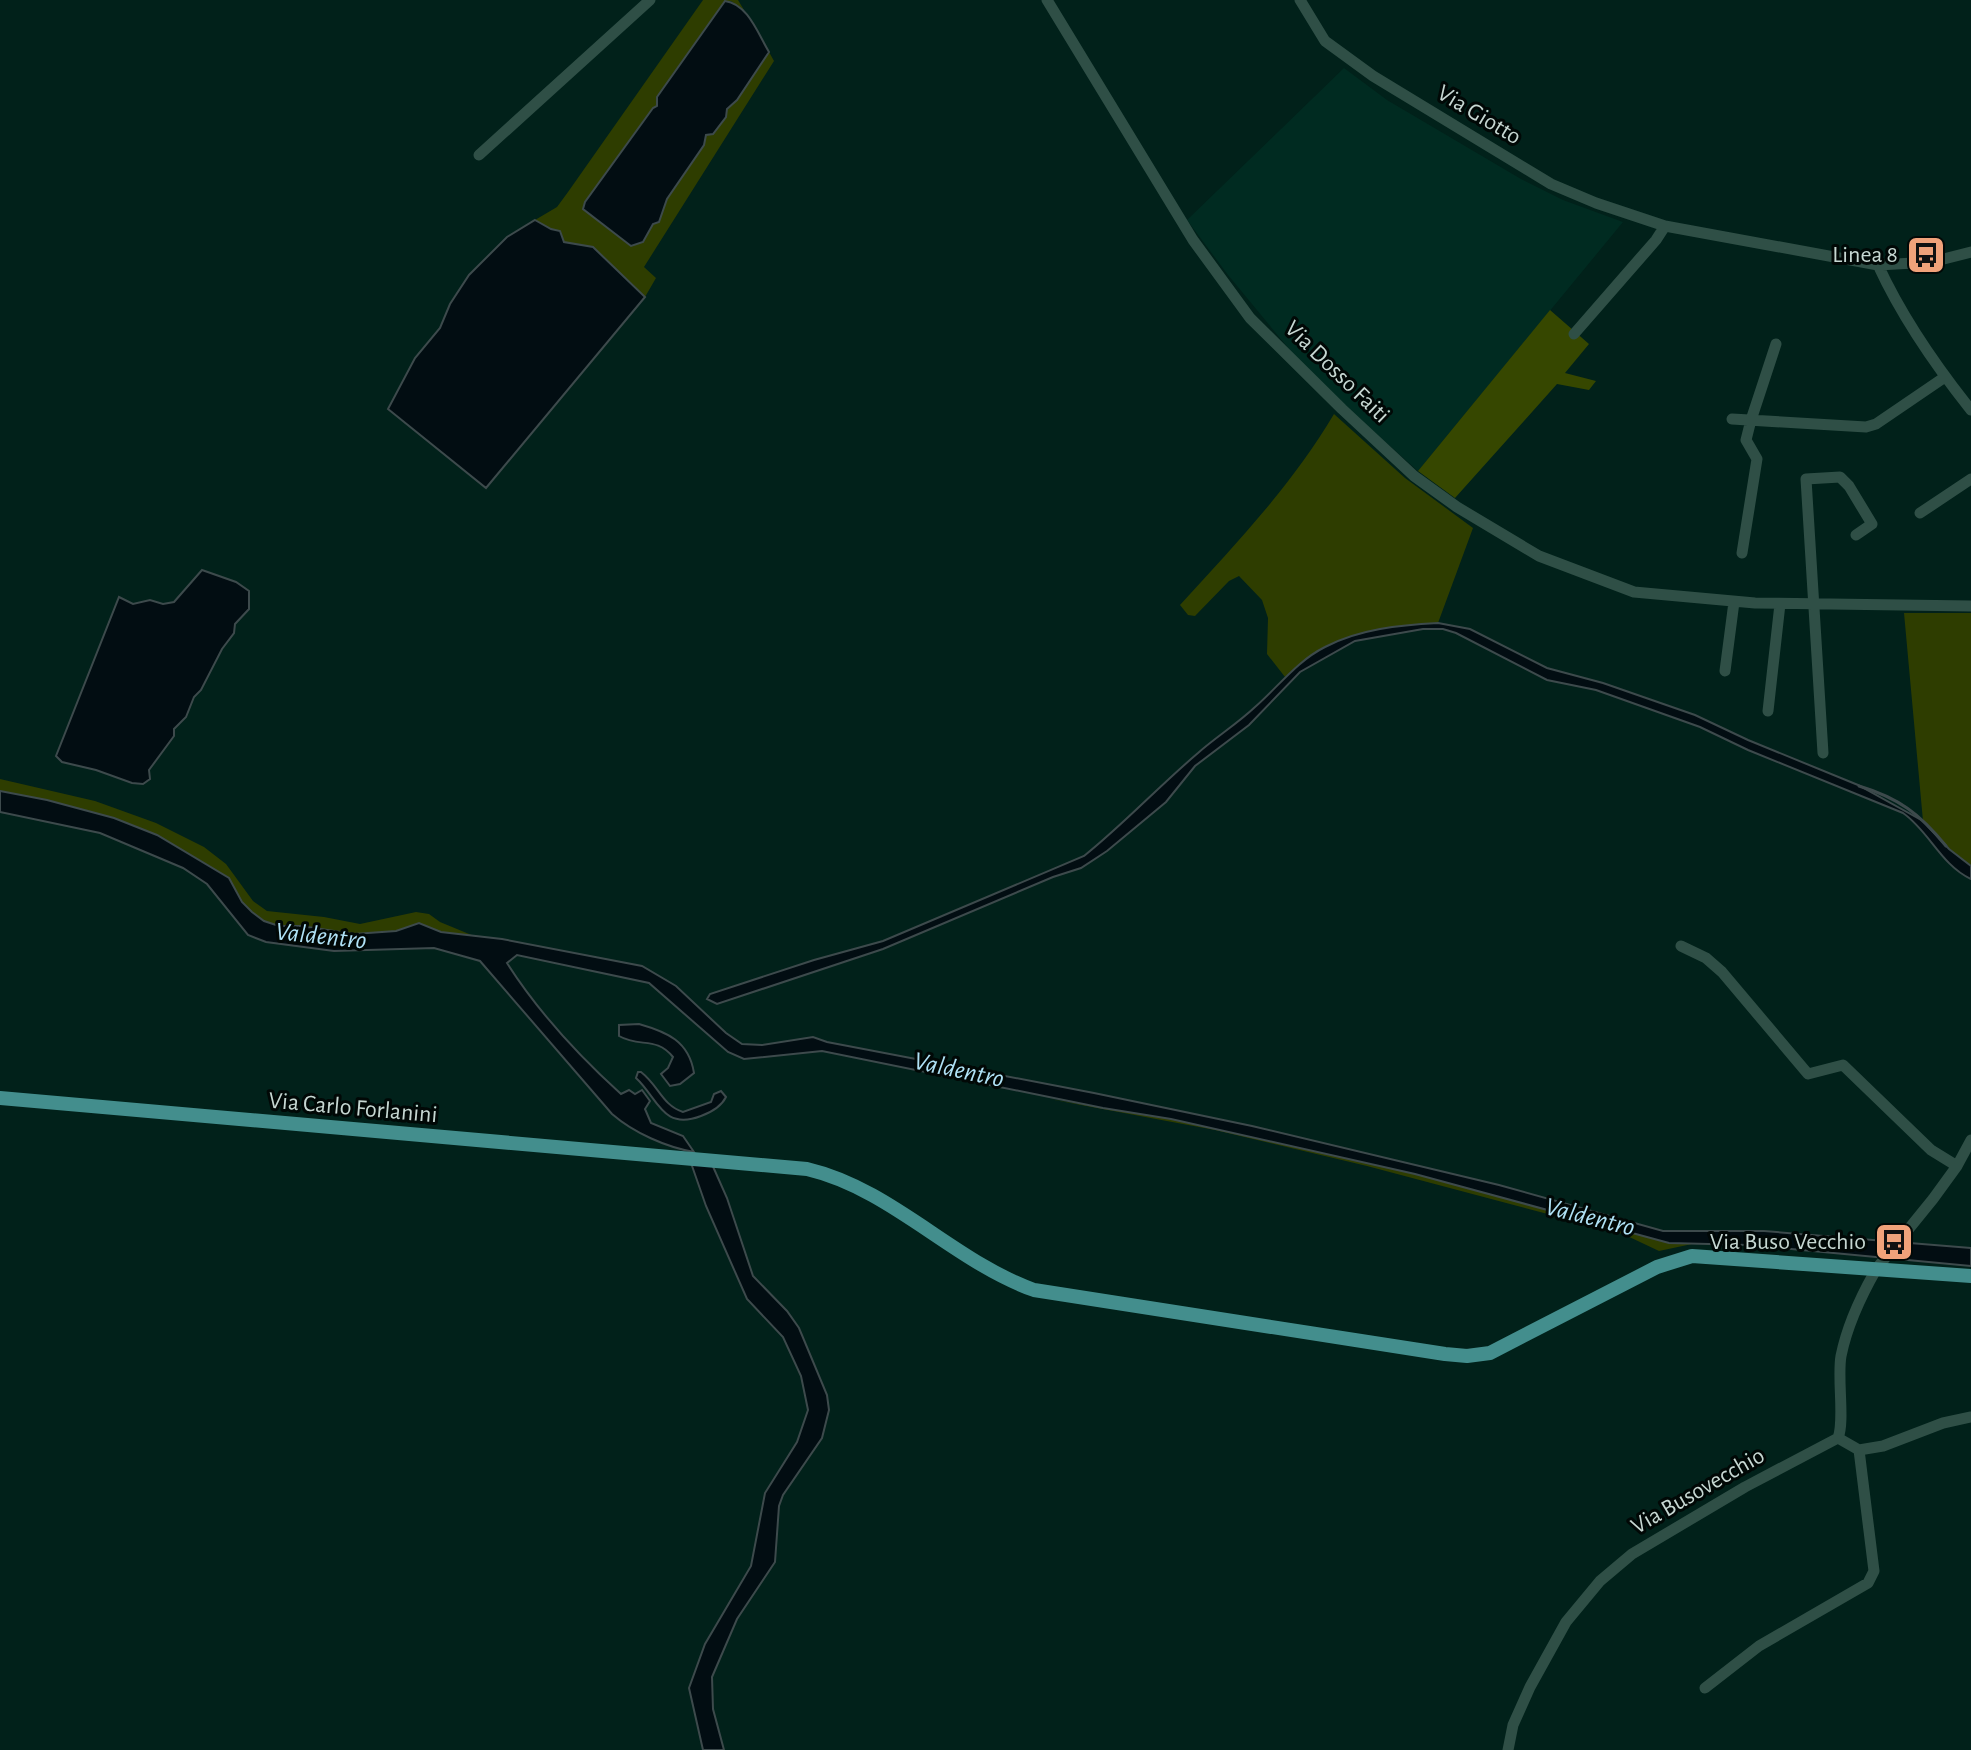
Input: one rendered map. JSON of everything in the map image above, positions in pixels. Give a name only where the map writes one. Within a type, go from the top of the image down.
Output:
[{"type":"main road","name":"Via Carlo Forlanini","points":[[0,1098],[807,1169],[838,1177],[872,1195],[993,1271],[1034,1290],[1467,1356],[1490,1353],[1680,1258],[1706,1256],[1880,1264]]},
{"type":"main road","points":[[1880,1264],[1971,1276]]},
{"type":"street","points":[[479,155],[650,0]]},
{"type":"street","name":"Via Dosso Faiti","points":[[1047,0],[1193,240],[1250,318],[1414,476],[1480,521],[1539,556],[1634,592],[1814,606],[1971,606]]},
{"type":"street","name":"Via Giotto","points":[[1300,0],[1325,41],[1373,76],[1551,184],[1596,203],[1665,226],[1878,265],[1932,262],[1971,252]]},
{"type":"street","points":[[1574,334],[1665,226]]},
{"type":"street","points":[[1878,265],[1892,296],[1945,377],[1971,410]]},
{"type":"street","points":[[1742,553],[1757,459],[1746,440],[1776,344]]},
{"type":"street","points":[[1732,419],[1866,427],[1876,424],[1945,377]]},
{"type":"street","points":[[1823,753],[1806,479],[1840,477],[1849,486],[1872,524],[1856,535]]},
{"type":"street","points":[[1920,513],[1971,479]]},
{"type":"street","points":[[1725,671],[1734,602]]},
{"type":"street","points":[[1768,711],[1780,604]]},
{"type":"street","points":[[1681,946],[1706,958],[1722,972],[1808,1074],[1824,1067],[1843,1065],[1931,1150],[1957,1166]]},
{"type":"street","points":[[1971,1140],[1957,1166],[1880,1264],[1857,1311],[1841,1356],[1839,1412],[1842,1430],[1838,1438],[1859,1450],[1883,1446],[1943,1423],[1971,1417]]},
{"type":"street","name":"Via Busovecchio","points":[[1508,1750],[1513,1725],[1530,1687],[1566,1622],[1600,1581],[1632,1554],[1745,1487],[1838,1438]]},
{"type":"street","points":[[1705,1688],[1759,1646],[1868,1583],[1874,1571],[1859,1450]]},
{"type":"shaded area","points":[[1344,68],[1387,100],[1521,179],[1563,200],[1623,222],[1418,471],[1338,400],[1294,355],[1187,220]]},
{"type":"green space","points":[[703,0],[738,0],[744,10],[731,1],[725,1],[657,97],[658,106],[585,202],[583,209],[631,246],[643,242],[653,224],[659,222],[667,199],[704,145],[706,135],[737,99],[769,52],[774,61],[644,267],[656,278],[645,297],[593,247],[564,242],[560,231],[551,230],[535,220],[557,207]]},
{"type":"green space","points":[[1550,310],[1589,344],[1565,373],[1596,381],[1589,390],[1557,384],[1455,498],[1418,471]]},
{"type":"green space","points":[[1334,414],[1405,478],[1473,528],[1438,623],[1416,624],[1325,647],[1285,677],[1267,654],[1268,618],[1262,600],[1239,576],[1229,581],[1195,616],[1188,615],[1180,605],[1281,490]]},
{"type":"green space","points":[[1904,613],[1971,613],[1971,866],[1949,849],[1923,821]]},
{"type":"green space","points":[[0,779],[95,801],[156,823],[204,847],[226,864],[253,901],[267,911],[360,924],[416,912],[429,914],[474,936],[441,932],[419,923],[396,931],[354,934],[280,926],[264,921],[242,902],[229,878],[157,835],[114,818],[0,791]]},
{"type":"green space","points":[[1049,1099],[1171,1119],[1415,1174],[1669,1243],[1692,1244],[1659,1251],[1623,1234],[1367,1166],[1215,1130]]},
{"type":"water","points":[[725,1],[733,3],[746,14],[769,52],[737,100],[727,109],[726,117],[713,134],[706,135],[704,145],[667,199],[659,222],[653,224],[643,242],[631,246],[583,209],[585,202],[657,106],[657,97]]},
{"type":"water","points":[[535,220],[560,231],[564,242],[593,247],[645,297],[486,488],[388,409],[415,358],[440,328],[450,304],[469,275],[507,237]]},
{"type":"water","points":[[202,570],[236,582],[249,591],[249,609],[235,624],[234,633],[194,697],[186,717],[174,729],[174,736],[149,770],[150,779],[143,784],[132,783],[62,762],[56,756],[119,597],[133,604],[150,600],[163,604],[174,602]]},
{"type":"water","points":[[1438,623],[1470,629],[1547,668],[1603,683],[1695,715],[1858,785],[1923,821],[1949,849],[1971,866],[1971,879],[1951,865],[1903,813],[1748,750],[1700,727],[1596,690],[1547,680],[1456,633],[1443,629],[1423,629],[1355,641],[1300,672],[1249,725],[1195,766],[1166,802],[1107,851],[1081,868],[883,949],[717,1004],[707,999],[710,994],[883,941],[1084,856],[1315,653],[1366,632]]},
{"type":"water","name":"Valdentro","points":[[0,791],[114,818],[157,835],[229,878],[242,902],[252,912],[264,921],[279,926],[354,934],[396,931],[419,923],[441,932],[502,939],[642,966],[676,986],[742,1044],[762,1045],[813,1037],[1094,1093],[1252,1126],[1499,1185],[1663,1231],[1764,1231],[1971,1248],[1971,1266],[1749,1245],[1669,1243],[1415,1174],[1171,1119],[822,1051],[744,1059],[728,1052],[649,983],[517,955],[507,963],[545,1015],[605,1079],[621,1094],[629,1090],[635,1094],[642,1090],[650,1101],[645,1109],[651,1123],[683,1136],[694,1152],[683,1150],[640,1133],[612,1114],[480,961],[434,948],[334,951],[266,942],[248,935],[207,884],[183,868],[100,833],[0,812]]},
{"type":"water","points":[[639,1024],[667,1035],[682,1046],[694,1073],[680,1084],[670,1086],[661,1074],[673,1057],[667,1051],[654,1044],[619,1036],[619,1025]]},
{"type":"water","points":[[638,1072],[647,1077],[670,1105],[683,1112],[711,1102],[714,1094],[721,1091],[726,1097],[709,1113],[677,1119],[669,1116],[656,1103],[636,1078]]},
{"type":"water","points":[[711,1162],[727,1198],[753,1276],[799,1328],[827,1395],[829,1410],[822,1438],[783,1495],[779,1506],[775,1562],[737,1619],[712,1677],[713,1709],[724,1750],[703,1750],[689,1688],[705,1644],[751,1566],[765,1493],[797,1442],[808,1410],[801,1376],[783,1337],[747,1299],[706,1206],[691,1163]]},
{"type":"waterway","points":[[1859,786],[1908,808],[1946,846]]},
{"type":"place","name":"Linea 8","points":[[1926,255]]},
{"type":"place","name":"Via Buso Vecchio","points":[[1894,1242]]}]
